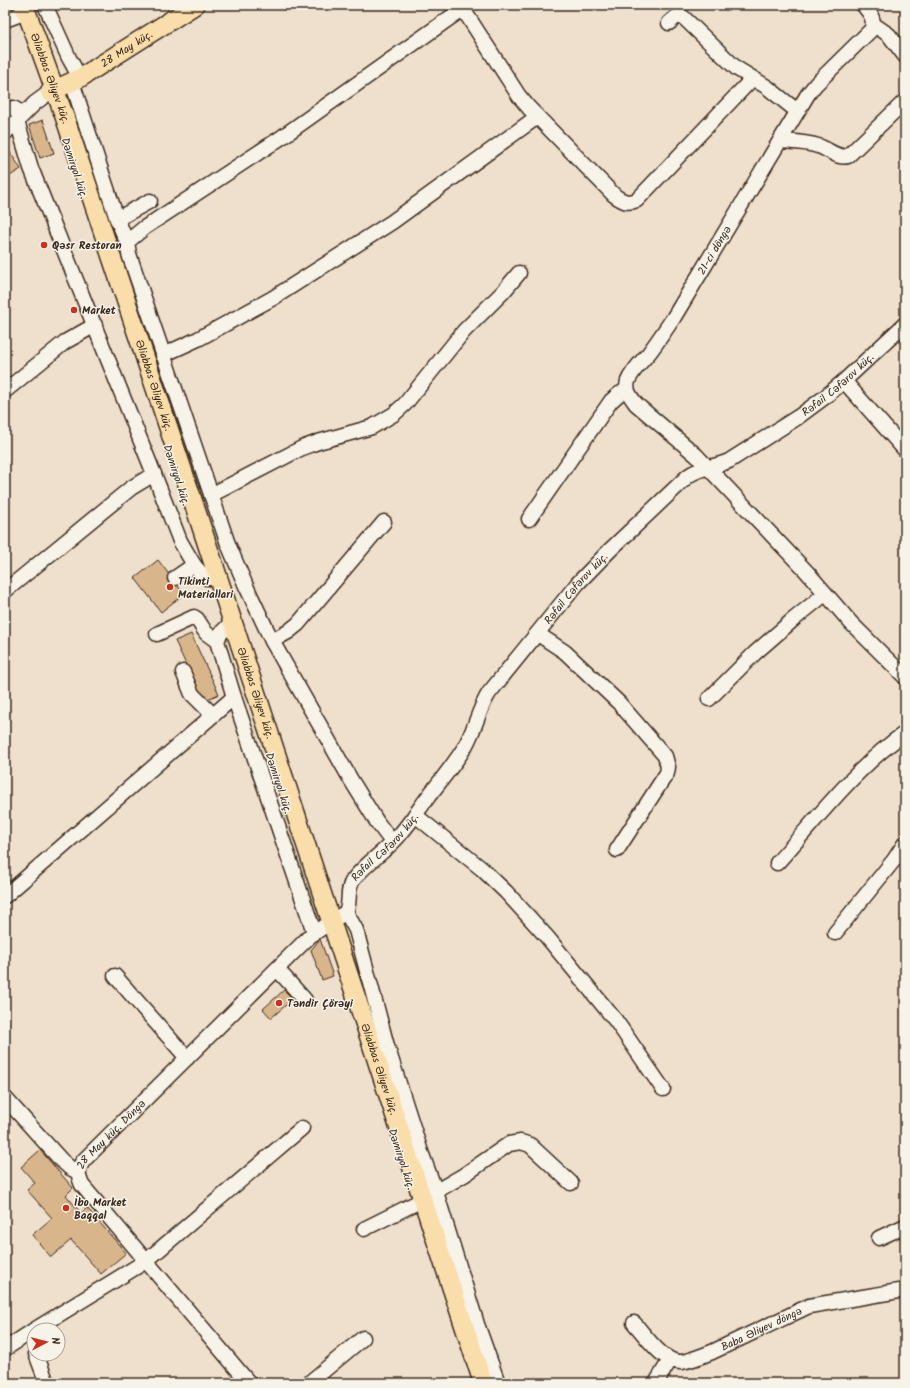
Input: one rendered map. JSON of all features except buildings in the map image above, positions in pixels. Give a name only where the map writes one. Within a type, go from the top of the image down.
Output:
[{"type":"main road","name":"28 May küç.","points":[[52,91],[76,80],[195,5]]},
{"type":"main road","name":"Əliabbas Əliyev küç.","points":[[17,11],[52,91],[329,923],[425,1198],[483,1383]]},
{"type":"main road","name":"Dəmiryol küç.","points":[[52,91],[212,578],[329,923]]},
{"type":"main road","name":"Dəmiryol küç.","points":[[425,1198],[476,1383]]},
{"type":"street","points":[[45,5],[69,58],[117,219],[127,242],[163,355],[228,544],[243,580],[272,641],[366,806],[392,842]]},
{"type":"street","points":[[863,5],[872,17],[874,24],[890,36],[905,56]]},
{"type":"street","points":[[127,242],[144,228],[289,132],[465,7],[519,96],[537,117],[614,195],[621,200],[630,203],[637,200],[752,79]]},
{"type":"street","points":[[669,23],[676,17],[683,17],[736,68],[767,87],[797,112]]},
{"type":"street","name":"21-ci döngə","points":[[627,390],[628,382],[632,374],[661,337],[674,317],[797,112],[816,84],[868,35],[874,24]]},
{"type":"street","points":[[5,133],[35,103],[52,91]]},
{"type":"street","points":[[780,141],[818,146],[827,149],[838,156],[848,156],[905,101]]},
{"type":"street","points":[[5,110],[13,108],[20,118],[31,168],[180,541],[194,565],[207,578],[212,578]]},
{"type":"street","points":[[163,355],[198,339],[273,298],[392,222],[537,117]]},
{"type":"street","points":[[117,219],[150,201]]},
{"type":"street","points":[[211,494],[302,448],[372,427],[394,414],[405,404],[464,331],[503,292],[519,273]]},
{"type":"street","name":"Rəfail Cəfərov küç.","points":[[329,923],[348,905],[349,890],[358,873],[392,842],[409,824],[461,753],[470,738],[481,707],[490,693],[578,583],[615,545],[688,476],[695,471],[724,464],[798,417],[844,381],[905,324]]},
{"type":"street","points":[[5,391],[65,342],[94,325]]},
{"type":"street","points":[[844,381],[905,450]]},
{"type":"street","points":[[529,520],[611,401],[619,394],[627,390],[636,404],[684,443],[807,572],[851,623],[905,677]]},
{"type":"street","points":[[5,591],[131,488],[154,474]]},
{"type":"street","points":[[272,641],[288,632],[298,624],[384,522]]},
{"type":"street","points":[[175,578],[194,565]]},
{"type":"street","points":[[709,699],[755,653],[794,618],[825,594]]},
{"type":"street","points":[[156,634],[194,617],[206,633],[217,641],[234,697],[329,923]]},
{"type":"street","points":[[217,641],[220,634],[228,626]]},
{"type":"street","points":[[538,634],[565,652],[614,698],[649,736],[667,761],[667,773],[617,850]]},
{"type":"street","points":[[182,672],[192,694],[213,715]]},
{"type":"street","points":[[5,896],[234,697]]},
{"type":"street","points":[[777,863],[854,778],[876,756],[905,733]]},
{"type":"street","points":[[415,814],[482,869],[506,892],[542,932],[616,1021],[663,1089]]},
{"type":"street","points":[[836,933],[894,860],[905,843]]},
{"type":"street","name":"28 May küç. Döngə","points":[[249,1383],[82,1185],[78,1172],[83,1161],[277,969],[329,923]]},
{"type":"street","points":[[277,969],[305,1000]]},
{"type":"street","points":[[115,976],[187,1058]]},
{"type":"street","points":[[5,1098],[61,1160],[70,1168],[78,1172]]},
{"type":"street","points":[[47,1322],[146,1261],[302,1128]]},
{"type":"street","points":[[364,1229],[425,1198],[464,1175],[509,1144],[521,1142],[530,1145],[571,1183]]},
{"type":"street","points":[[425,1198],[477,1324],[498,1383]]},
{"type":"street","points":[[879,1238],[905,1226]]},
{"type":"street","name":"Baba Əliyev döngə","points":[[670,1360],[680,1362],[696,1358],[809,1306],[905,1290]]},
{"type":"street","points":[[634,1323],[660,1353],[670,1360],[656,1383]]},
{"type":"street","points":[[5,1349],[26,1335]]},
{"type":"street","points":[[309,1383],[363,1338]]},
{"type":"street","points":[[39,1362],[47,1383]]},
{"type":"place","name":"Qəsr Restoran","points":[[44,245]]},
{"type":"place","name":"Market","points":[[74,310]]},
{"type":"place","name":"Tikinti Materiallari","points":[[170,587]]},
{"type":"place","name":"Təndir Çörəyi","points":[[279,1003]]},
{"type":"place","name":"İbo Market Baqqal","points":[[66,1208]]}]
